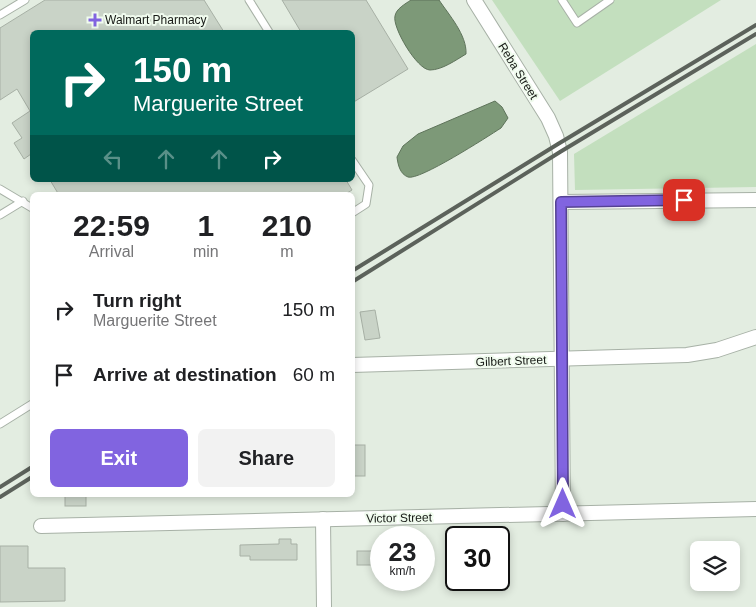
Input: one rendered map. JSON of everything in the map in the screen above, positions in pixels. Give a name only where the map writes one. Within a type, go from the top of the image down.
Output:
[{"type":"street","name":"Reba Street","points":[[474,0],[548,118],[560,152],[563,514]]},
{"type":"street","points":[[561,202],[756,200]]},
{"type":"street","name":"Gilbert Street","points":[[355,365],[687,355],[717,350],[756,337]]},
{"type":"street","name":"Victor Street","points":[[41,526],[756,510]]},
{"type":"street","points":[[322,519],[324,607]]},
{"type":"lane","points":[[0,15],[25,0]]},
{"type":"lane","points":[[249,0],[268,30]]},
{"type":"lane","points":[[562,0],[576,23],[610,0]]},
{"type":"lane","points":[[355,164],[369,185],[366,204],[355,211]]},
{"type":"lane","points":[[0,188],[30,206]]},
{"type":"lane","points":[[0,215],[23,201]]},
{"type":"lane","points":[[0,424],[30,405]]},
{"type":"shaded area","points":[[411,0],[439,0],[461,33],[466,47],[466,54],[435,70],[425,68],[419,63],[412,56],[401,38],[395,21],[397,11]]},
{"type":"shaded area","points":[[492,0],[721,0],[560,101]]},
{"type":"shaded area","points":[[756,44],[756,187],[575,190],[574,154]]},
{"type":"shaded area","points":[[495,101],[502,107],[508,118],[501,128],[425,172],[408,177],[401,171],[397,157],[403,146],[418,134]]},
{"type":"building","points":[[45,0],[204,0],[223,30],[30,30],[30,111],[17,89],[0,100],[0,28]]},
{"type":"building","points":[[282,0],[366,0],[408,69],[355,101],[355,30],[300,30]]},
{"type":"building","points":[[30,111],[30,155],[24,159],[14,143],[22,138],[12,123]]},
{"type":"building","points":[[51,182],[347,182],[352,190],[349,192],[57,192]]},
{"type":"building","points":[[375,310],[380,338],[365,340],[360,312]]},
{"type":"building","points":[[355,445],[365,445],[365,476],[355,476]]},
{"type":"building","points":[[65,497],[86,497],[86,506],[65,506]]},
{"type":"building","points":[[279,539],[291,539],[291,544],[297,544],[297,560],[250,560],[250,556],[240,556],[240,545],[279,544]]},
{"type":"building","points":[[0,546],[28,546],[28,568],[65,568],[65,601],[0,602]]},
{"type":"building","points":[[357,551],[370,551],[370,565],[357,565]]},
{"type":"railway","points":[[355,269],[756,25]]},
{"type":"railway","points":[[355,280],[560,152],[756,34]]},
{"type":"railway","points":[[0,487],[30,468]]},
{"type":"railway","points":[[0,497],[30,478]]},
{"type":"place","name":"Walmart Pharmacy","points":[[95,20]]},
{"type":"route","points":[[563,504],[561,202],[684,200]]}]
